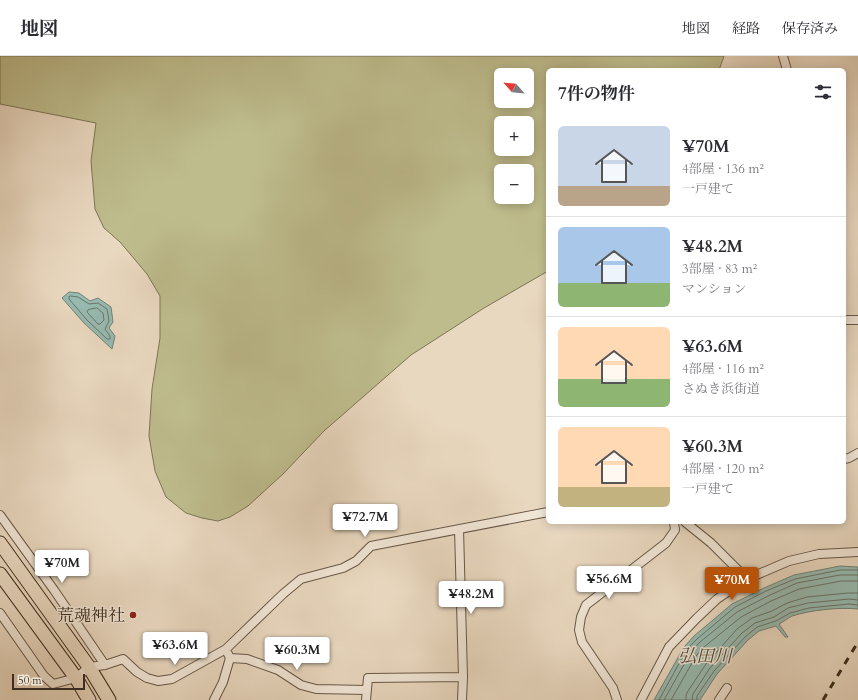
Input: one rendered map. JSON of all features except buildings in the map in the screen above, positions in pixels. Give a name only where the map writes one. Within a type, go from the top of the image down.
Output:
[{"type":"main road","points":[[0,543],[89,667],[109,700]]},
{"type":"main road","points":[[0,574],[76,678],[89,700]]},
{"type":"street","points":[[783,56],[786,68]]},
{"type":"street","points":[[846,320],[858,320]]},
{"type":"street","points":[[846,459],[858,452]]},
{"type":"street","points":[[0,613],[44,676],[53,684],[76,678],[89,667],[105,665],[123,659],[137,672],[147,678],[158,681],[172,679],[226,649],[283,594],[301,579],[343,568],[356,561],[371,546],[546,512]]},
{"type":"street","points":[[0,515],[54,590],[105,665]]},
{"type":"street","points":[[618,700],[613,688],[582,642],[579,630],[581,617],[586,605],[666,543],[675,530],[674,524]]},
{"type":"street","points":[[687,524],[711,543],[747,579]]},
{"type":"street","points":[[459,529],[463,677],[462,700]]},
{"type":"street","points":[[641,700],[669,647],[717,599],[747,579],[789,561],[819,554],[858,552]]},
{"type":"street","points":[[214,700],[223,682],[230,658],[226,649]]},
{"type":"street","points":[[230,658],[247,659],[278,670],[301,685],[316,688],[367,690]]},
{"type":"street","points":[[366,700],[368,678],[463,677]]},
{"type":"street","points":[[719,700],[727,688]]},
{"type":"shaded area","points":[[0,56],[724,56],[720,68],[546,68],[546,272],[484,308],[411,355],[324,431],[283,474],[248,506],[230,517],[218,521],[186,513],[166,497],[155,471],[149,436],[152,389],[160,338],[160,296],[147,274],[120,242],[104,228],[95,209],[91,161],[96,123],[0,104]]},
{"type":"water","points":[[69,292],[79,293],[90,301],[98,298],[111,307],[113,322],[109,328],[115,336],[112,349],[84,323],[62,298]]},
{"type":"water","name":"弘田川","points":[[840,566],[858,567],[858,609],[842,608],[808,612],[792,616],[779,624],[788,637],[785,637],[776,626],[759,631],[748,640],[717,674],[700,700],[654,700],[684,647],[694,636],[732,604],[794,575]]},
{"type":"railway","points":[[823,700],[858,642]]},
{"type":"place","name":"荒魂神社","points":[[133,615]]}]
